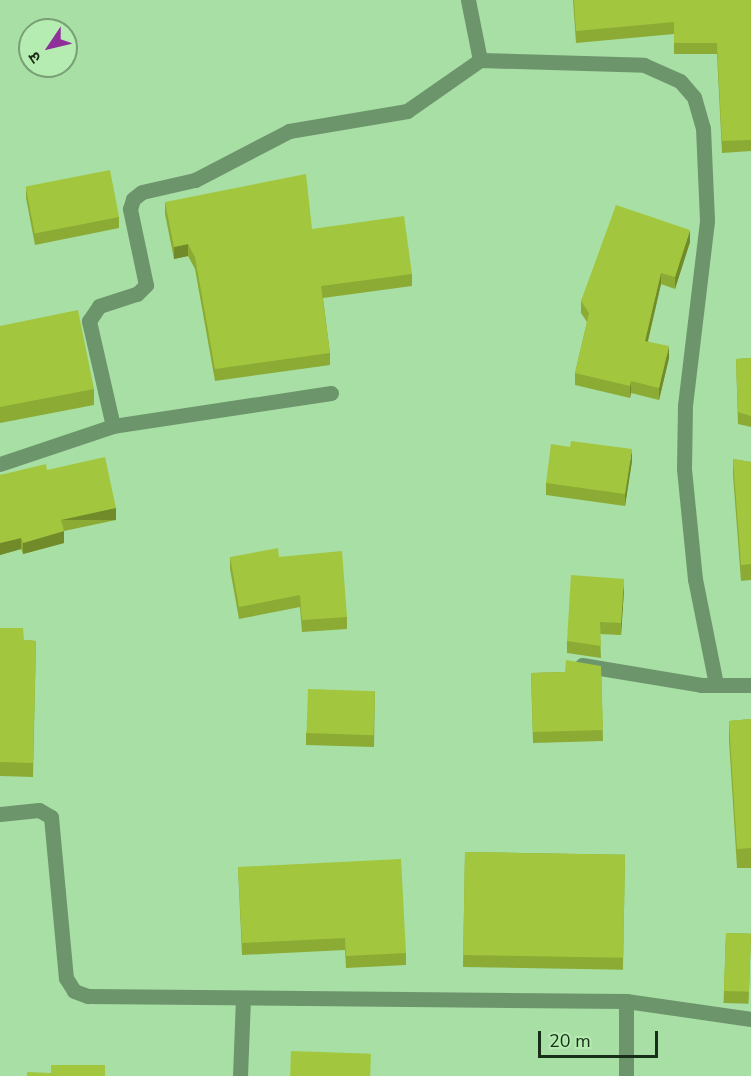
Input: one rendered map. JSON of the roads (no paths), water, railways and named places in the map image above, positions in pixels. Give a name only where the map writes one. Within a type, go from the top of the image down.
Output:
[{"type":"street","points":[[468,0],[480,60]]},
{"type":"street","points":[[114,426],[89,321],[99,306],[137,294],[146,285],[130,210],[133,199],[142,192],[195,180],[289,131],[407,111],[480,60],[644,64],[680,81],[694,97],[703,128],[707,221],[685,405],[684,470],[709,685]]},
{"type":"street","points":[[0,464],[114,426],[331,393]]},
{"type":"street","points":[[568,662],[709,685],[751,685]]},
{"type":"street","points":[[0,814],[39,810],[51,817],[66,978],[74,991],[88,996],[626,1001],[751,1019]]},
{"type":"street","points":[[240,1076],[243,998]]},
{"type":"street","points":[[626,1001],[626,1076]]}]
